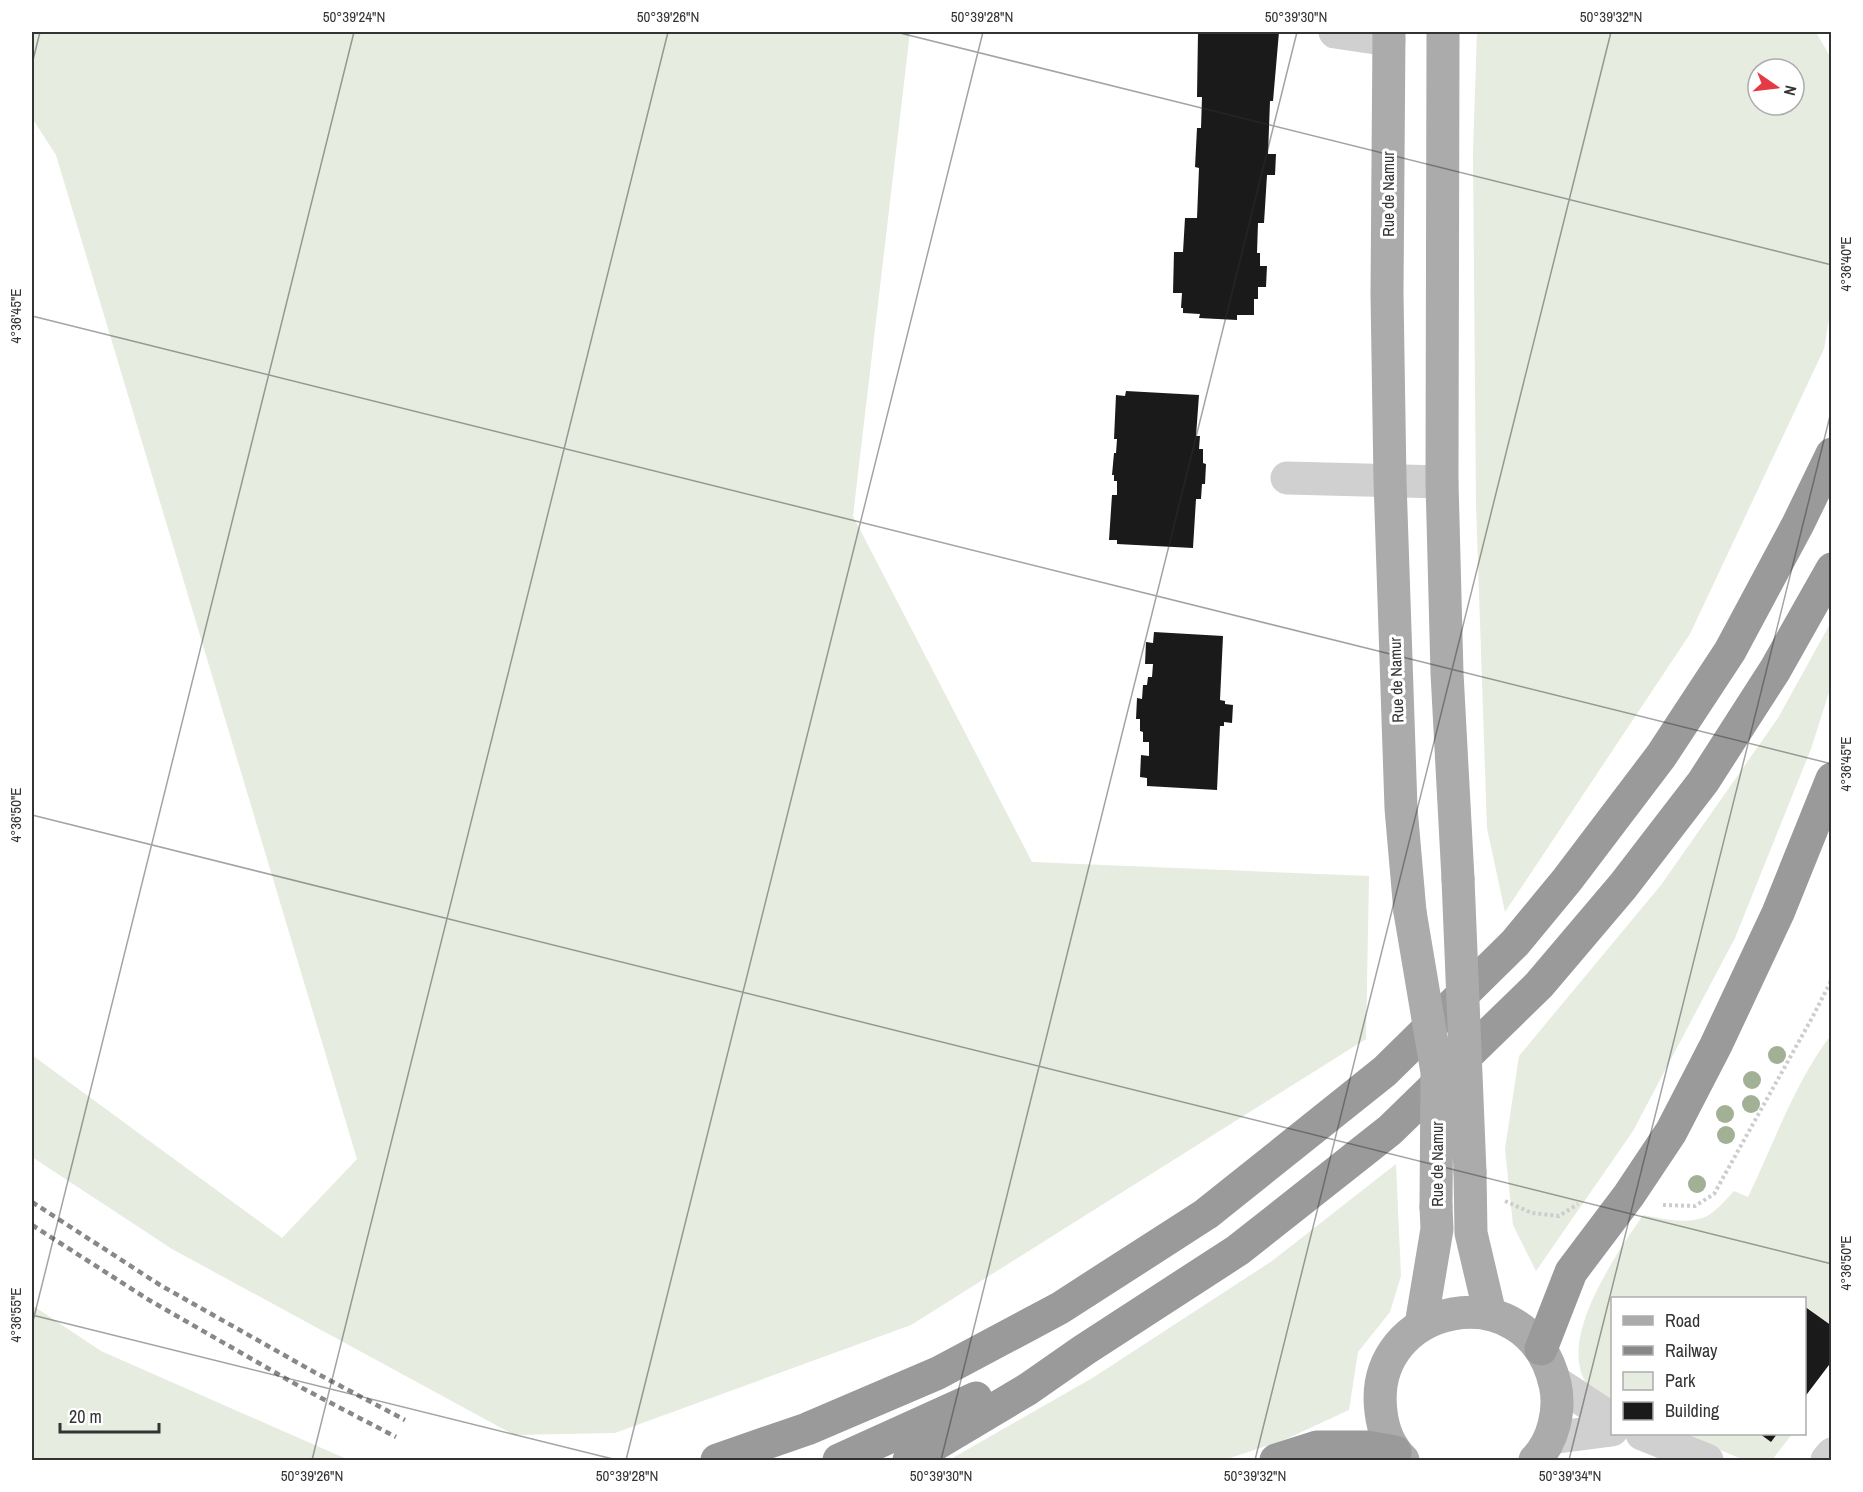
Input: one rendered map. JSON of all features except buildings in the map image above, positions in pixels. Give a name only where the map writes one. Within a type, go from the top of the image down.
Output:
[{"type":"highway","points":[[717,1461],[807,1429],[938,1373],[1060,1308],[1206,1214],[1385,1071],[1515,943],[1567,880],[1662,756],[1730,651],[1798,525],[1832,453]]},
{"type":"highway","points":[[909,1461],[1028,1389],[1238,1250],[1390,1130],[1539,985],[1623,886],[1703,782],[1775,670],[1832,568]]},
{"type":"highway","points":[[1541,1349],[1571,1272],[1629,1195],[1671,1132],[1716,1045],[1778,913],[1832,779]]},
{"type":"highway","points":[[839,1461],[954,1410],[1022,1375],[1084,1350]]},
{"type":"highway","points":[[1276,1461],[1317,1447],[1368,1447],[1399,1456]]},
{"type":"main road","name":"Rue de Namur","points":[[1443,32],[1442,482],[1448,685],[1458,879],[1471,1233],[1490,1314]]},
{"type":"main road","name":"Rue de Namur","points":[[1389,36],[1387,294],[1390,481],[1401,808],[1410,912],[1437,1072],[1437,1229],[1420,1325]]},
{"type":"main road","points":[[1399,1456],[1382,1426],[1379,1397],[1385,1369],[1399,1344],[1420,1325],[1443,1315],[1466,1311],[1490,1314],[1519,1327],[1541,1349],[1552,1370],[1557,1392],[1556,1415],[1542,1449]]},
{"type":"street","points":[[1335,32],[1389,36]]},
{"type":"street","points":[[1287,478],[1442,482]]},
{"type":"street","points":[[1554,1381],[1611,1418]]},
{"type":"street","points":[[1542,1449],[1611,1430]]},
{"type":"street","points":[[1644,1435],[1707,1461]]},
{"type":"street","points":[[1827,1461],[1832,1454]]},
{"type":"green space","points":[[32,32],[910,32],[853,516],[1032,862],[1369,876],[1366,1039],[911,1325],[615,1433],[514,1435],[172,1249],[32,1157],[32,1055],[282,1238],[357,1159],[56,155],[32,118]]},
{"type":"green space","points":[[1477,32],[1816,32],[1832,60],[1832,301],[1824,349],[1690,634],[1505,912],[1487,828],[1476,505],[1473,153]]},
{"type":"green space","points":[[1831,622],[1831,686],[1811,749],[1735,938],[1633,1131],[1536,1271],[1513,1225],[1505,1149],[1519,1056],[1661,885],[1778,718]]},
{"type":"green space","points":[[1831,1035],[1831,1326],[1806,1307],[1806,1297],[1611,1297],[1611,1403],[1587,1384],[1579,1365],[1579,1344],[1594,1296],[1619,1251],[1643,1215],[1688,1221],[1706,1217],[1734,1191],[1748,1197],[1796,1092]]},
{"type":"green space","points":[[1396,1164],[1401,1276],[1390,1312],[1358,1352],[1349,1410],[1284,1440],[1224,1460],[949,1460],[1094,1377],[1272,1261]]},
{"type":"green space","points":[[32,1305],[101,1351],[349,1460],[32,1460]]},
{"type":"green space","points":[[1684,1435],[1762,1435],[1771,1441],[1776,1435],[1791,1435],[1772,1460],[1744,1460]]},
{"type":"railway","points":[[32,1202],[160,1285],[314,1372],[405,1420]]},
{"type":"railway","points":[[32,1225],[149,1300],[304,1389],[396,1437]]}]
